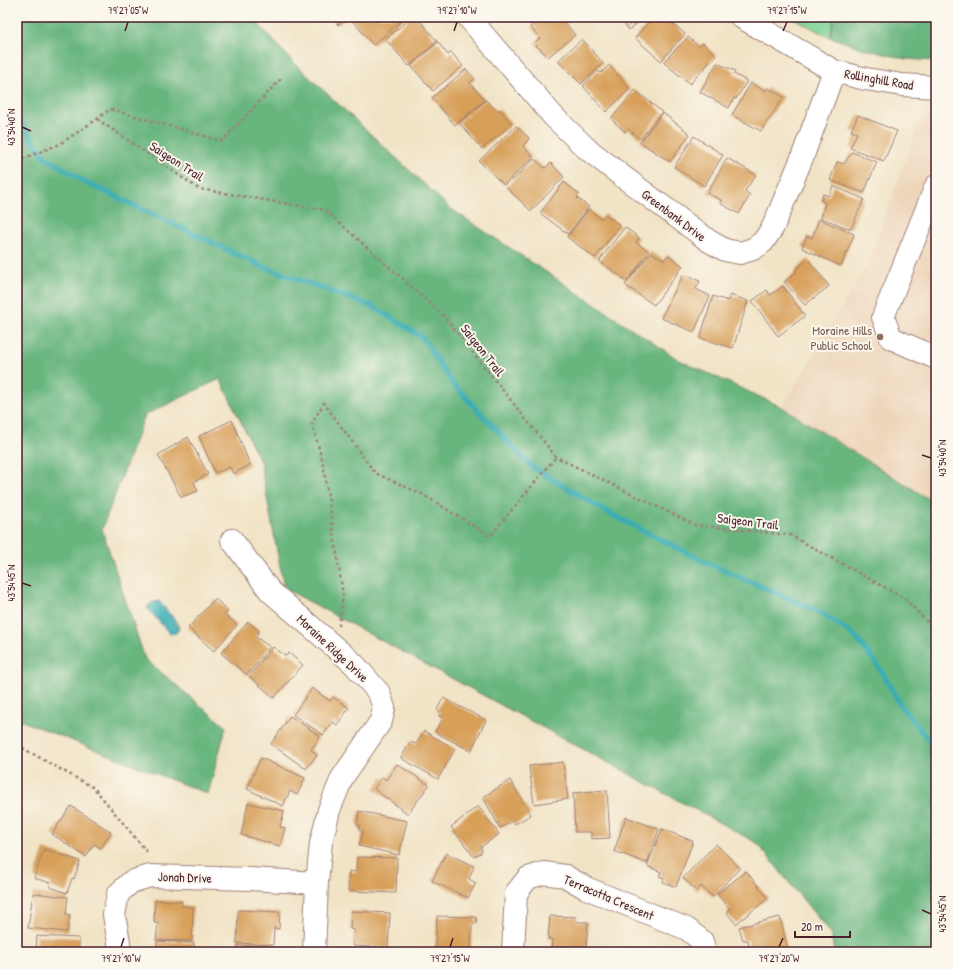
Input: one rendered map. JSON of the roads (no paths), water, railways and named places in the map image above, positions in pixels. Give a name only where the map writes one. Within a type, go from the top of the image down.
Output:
[{"type":"street","name":"Greenbank Drive","points":[[468,17],[554,117],[586,148],[709,241],[725,250],[740,253],[753,249],[763,242],[773,227],[802,158],[834,71]]},
{"type":"street","name":"Rollinghill Road","points":[[741,17],[834,71],[866,79],[902,85],[936,87]]},
{"type":"street","points":[[936,186],[883,317],[891,338],[936,358]]},
{"type":"street","name":"Moraine Ridge Drive","points":[[232,540],[270,591],[354,664],[379,693],[384,708],[381,721],[342,778],[329,810],[321,843],[317,883],[314,952]]},
{"type":"street","name":"Terracotta Crescent","points":[[513,952],[516,893],[528,878],[544,873],[565,876],[586,888],[687,929],[702,941],[705,952]]},
{"type":"street","name":"Jonah Drive","points":[[119,952],[120,942],[114,915],[118,894],[131,882],[150,876],[317,883]]},
{"type":"water","points":[[159,601],[177,622],[179,629],[176,633],[170,634],[147,608],[151,603]]},
{"type":"waterway","points":[[17,117],[45,157],[85,182],[261,266],[374,307],[423,338],[452,383],[532,467],[609,513],[701,560],[821,613],[854,635],[878,666],[903,709],[936,749]]},
{"type":"place","name":"Moraine Hills Public School","points":[[880,337]]}]
